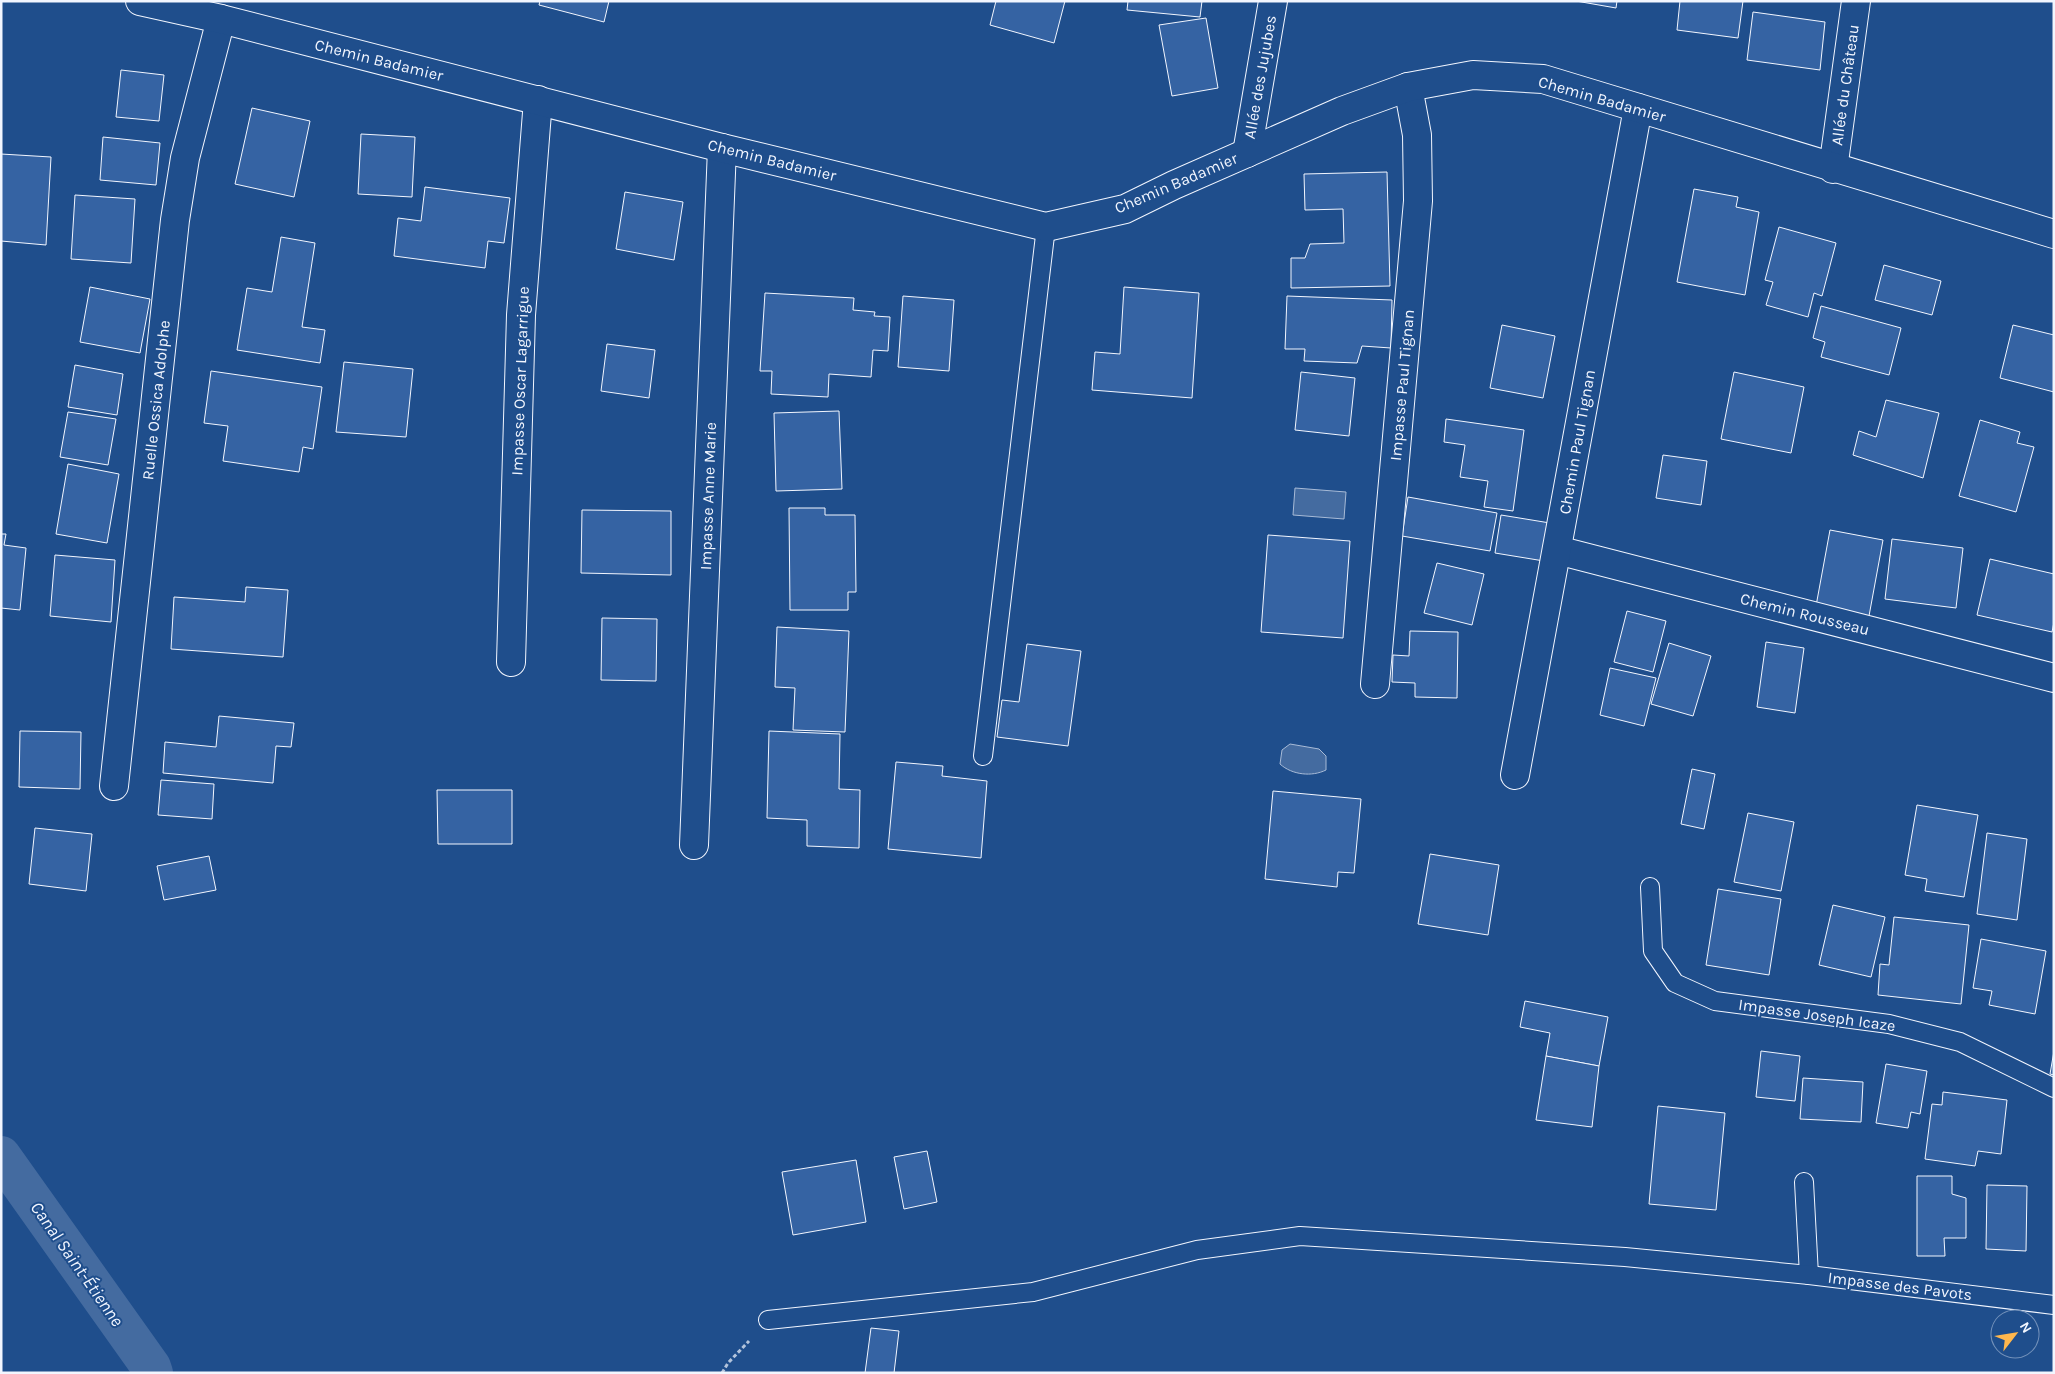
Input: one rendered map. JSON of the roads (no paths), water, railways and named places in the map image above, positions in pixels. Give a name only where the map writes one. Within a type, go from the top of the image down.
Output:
[{"type":"street","name":"Chemin Badamier","points":[[140,1],[221,19],[722,148],[1046,227],[1125,209],[1342,111],[1408,87],[1473,75],[1543,79],[1833,169],[2054,234]]},
{"type":"street","name":"Allée des Jujubes","points":[[1247,153],[1273,1]]},
{"type":"street","name":"Allée du Château","points":[[1833,169],[1856,1]]},
{"type":"street","name":"Ruelle Ossica Adolphe","points":[[114,786],[175,220],[185,158],[221,19]]},
{"type":"street","name":"Impasse Paul Tignan","points":[[1375,684],[1418,201],[1417,136],[1408,87]]},
{"type":"street","name":"Impasse Oscar Lagarrigue","points":[[511,662],[520,315],[538,100]]},
{"type":"street","name":"Chemin Paul Tignan","points":[[1516,775],[1638,108]]},
{"type":"street","name":"Impasse Anne Marie","points":[[694,845],[722,148]]},
{"type":"street","name":"Chemin Rousseau","points":[[1557,550],[2054,678]]},
{"type":"lane","points":[[983,756],[1046,227]]},
{"type":"lane","name":"Impasse Joseph Icaze","points":[[1650,887],[1653,951],[1675,983],[1715,1001],[1889,1024],[1960,1042],[2054,1088]]},
{"type":"lane","name":"Impasse des Pavots","points":[[1804,1182],[1809,1276],[2054,1305]]},
{"type":"lane","points":[[768,1320],[1032,1292],[1197,1250],[1300,1236],[1625,1257],[1809,1276]]},
{"type":"water","points":[[1295,488],[1346,492],[1344,519],[1293,515]]},
{"type":"water","points":[[1290,744],[1319,749],[1326,756],[1326,770],[1315,774],[1302,774],[1285,768],[1280,764],[1282,750]]},
{"type":"waterway","name":"Canal Saint-Étienne","points":[[1,1156],[151,1367],[153,1373]]}]
